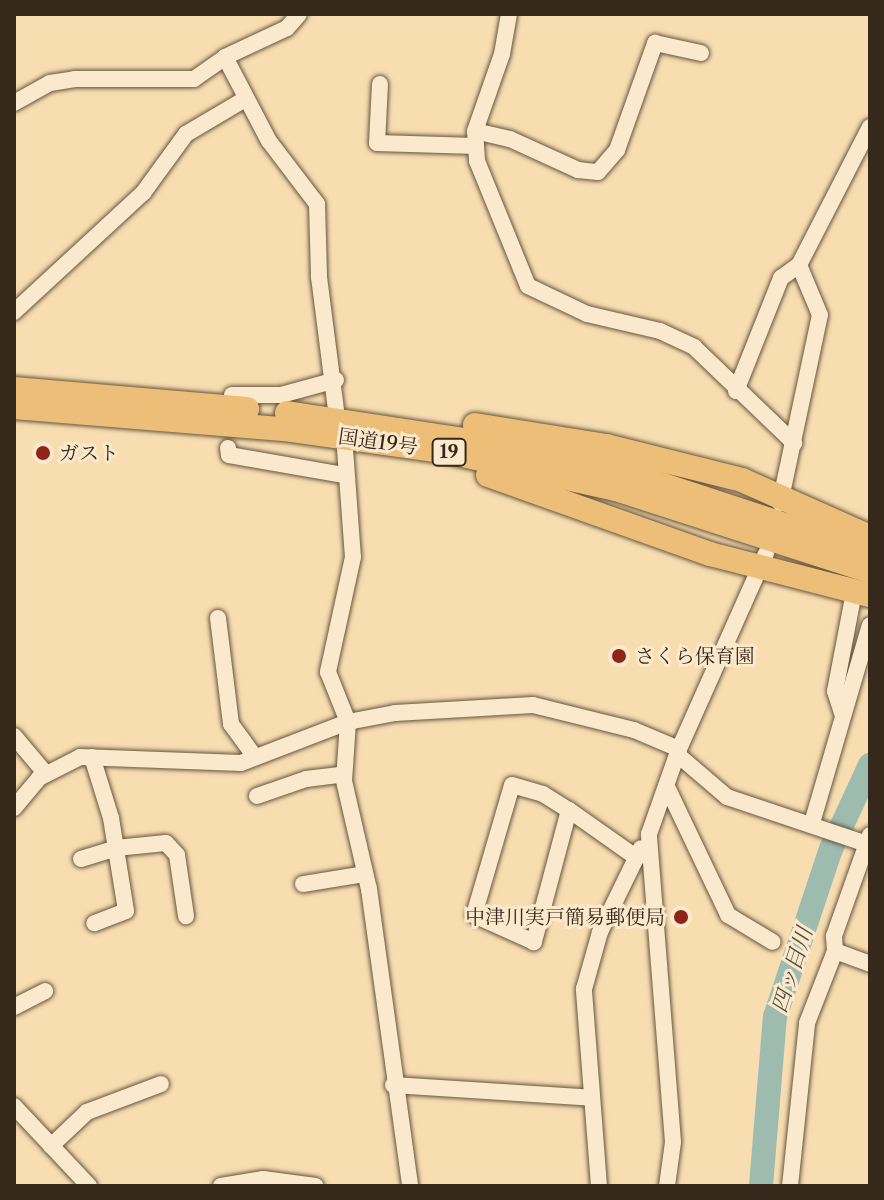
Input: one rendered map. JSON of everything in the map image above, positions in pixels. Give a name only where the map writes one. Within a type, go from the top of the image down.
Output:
[{"type":"highway","name":"国道19号","points":[[14,389],[337,418],[530,450],[633,476],[870,553]]},
{"type":"highway","name":"国道19号","points":[[14,407],[292,430],[449,452],[576,479],[865,588]]},
{"type":"highway","name":"19","points":[[337,418],[402,415],[548,435],[742,480],[780,505],[870,537]]},
{"type":"highway","name":"19","points":[[292,430],[314,444],[513,481],[710,554],[764,560],[865,588]]},
{"type":"street","points":[[14,103],[50,83],[75,79],[194,79],[225,57],[287,28],[299,14]]},
{"type":"street","points":[[509,14],[502,54],[475,138],[477,161],[528,286],[587,314],[681,340],[694,347],[736,391],[794,443]]},
{"type":"street","points":[[380,84],[377,143],[510,139],[578,170],[598,172],[617,150],[655,43],[701,53]]},
{"type":"street","points":[[225,57],[245,99],[283,163],[317,204],[319,277],[336,380],[337,418]]},
{"type":"street","points":[[14,312],[143,193],[186,134],[209,125],[245,99]]},
{"type":"street","points":[[736,391],[781,278],[799,265],[870,127]]},
{"type":"street","points":[[780,505],[820,315],[799,265]]},
{"type":"street","points":[[232,395],[281,395],[336,380]]},
{"type":"street","points":[[228,448],[229,455],[344,475]]},
{"type":"street","points":[[345,449],[344,475],[353,557],[328,672],[348,722],[344,774],[365,874],[393,1085],[410,1186]]},
{"type":"street","points":[[599,1186],[584,989],[600,932],[649,834],[679,752],[764,560]]},
{"type":"street","points":[[842,713],[835,691],[865,588]]},
{"type":"street","points":[[218,618],[231,724],[255,757]]},
{"type":"street","points":[[814,824],[842,713],[870,625]]},
{"type":"street","points":[[14,808],[46,774],[92,757],[241,763],[348,722],[395,713],[533,705],[634,730],[679,752],[727,797],[814,824],[865,845],[834,936],[835,951],[807,1023],[790,1186]]},
{"type":"street","points":[[14,736],[46,774]]},
{"type":"street","points":[[92,757],[116,848],[126,911],[94,923]]},
{"type":"street","points":[[257,796],[306,779],[344,774]]},
{"type":"street","points":[[569,810],[534,942],[474,915],[512,785],[543,794],[569,810],[637,858]]},
{"type":"street","points":[[668,789],[728,915],[773,942]]},
{"type":"street","points":[[649,834],[673,1142],[667,1186]]},
{"type":"street","points":[[81,859],[116,848],[166,843],[177,855],[186,916]]},
{"type":"street","points":[[303,884],[365,874]]},
{"type":"street","points":[[835,951],[870,964]]},
{"type":"street","points":[[14,1007],[45,991]]},
{"type":"street","points":[[51,1146],[87,1112],[161,1084]]},
{"type":"street","points":[[393,1085],[592,1098]]},
{"type":"street","points":[[14,1106],[89,1186]]},
{"type":"street","points":[[221,1186],[264,1183],[316,1186]]},
{"type":"waterway","name":"四ッ目川","points":[[761,1186],[775,1017],[831,849],[870,765]]},
{"type":"place","name":"ガスト","points":[[43,453]]},
{"type":"place","name":"さくら保育園","points":[[619,656]]},
{"type":"place","name":"中津川実戸簡易郵便局","points":[[681,917]]}]
